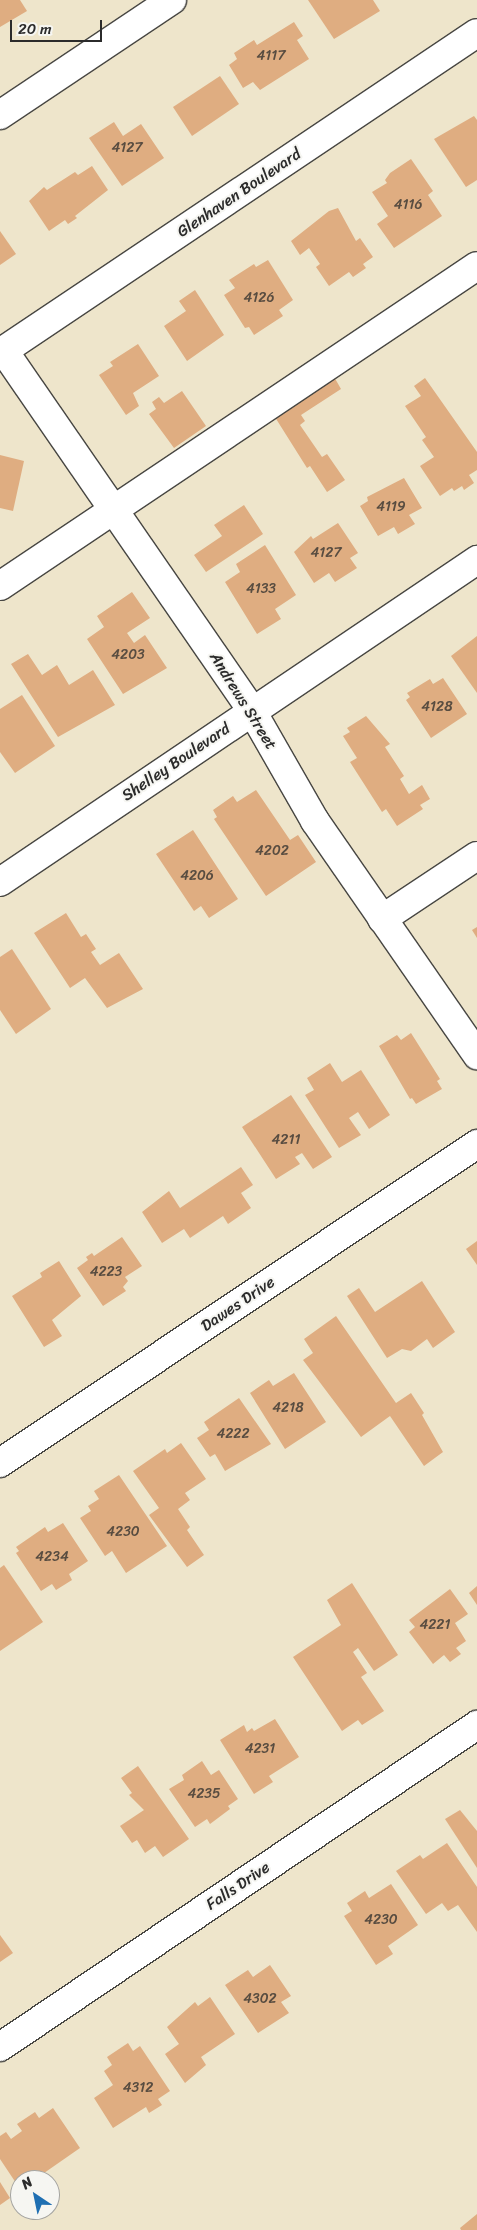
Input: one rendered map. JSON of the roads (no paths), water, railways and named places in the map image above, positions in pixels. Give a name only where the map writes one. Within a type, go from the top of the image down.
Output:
[{"type":"street","points":[[0,115],[172,0]]},
{"type":"street","name":"Glenhaven Boulevard","points":[[2,352],[477,33]]},
{"type":"street","points":[[0,586],[477,266]]},
{"type":"street","name":"Andrews Street","points":[[2,352],[114,509],[252,711],[315,821],[477,1055]]},
{"type":"street","name":"Shelley Boulevard","points":[[0,882],[477,560]]},
{"type":"street","points":[[382,919],[477,856]]},
{"type":"street","name":"Dawes Drive","points":[[0,1463],[477,1144]]},
{"type":"street","name":"Falls Drive","points":[[0,2047],[477,1725]]}]
